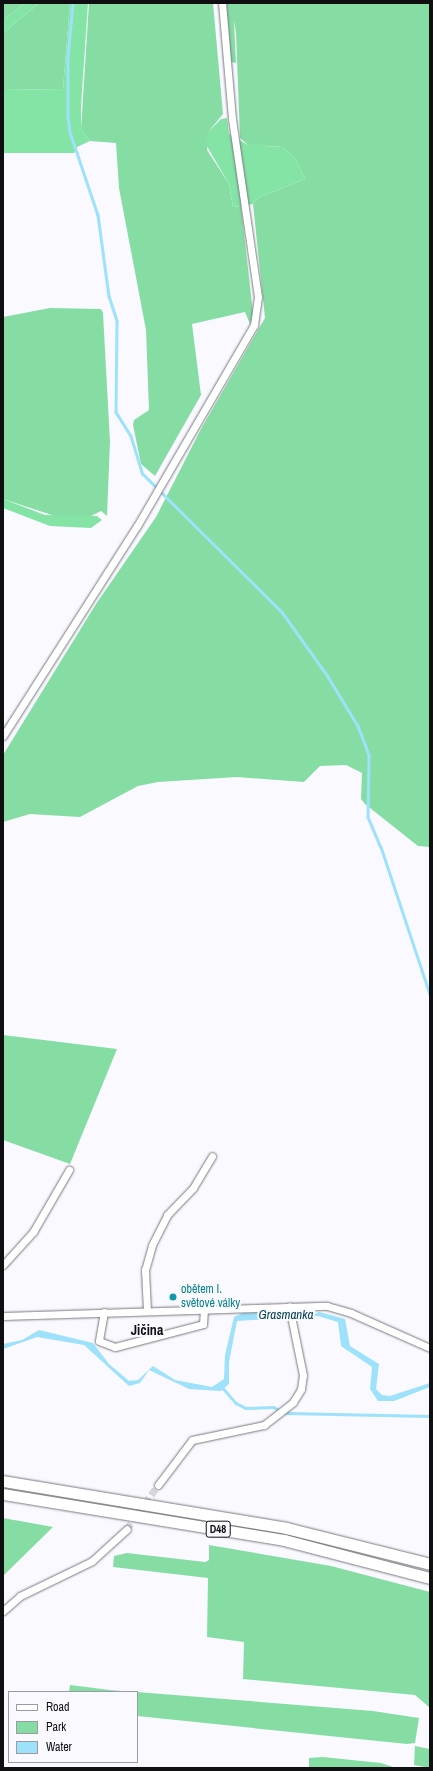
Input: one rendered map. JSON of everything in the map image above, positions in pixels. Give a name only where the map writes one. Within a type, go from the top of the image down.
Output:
[{"type":"highway","name":"D48","points":[[3,1481],[286,1528],[430,1564]]},
{"type":"highway","name":"D48","points":[[3,1494],[284,1540],[430,1578]]},
{"type":"street","points":[[3,736],[156,494],[254,325],[258,297],[232,119],[222,3]]},
{"type":"street","points":[[147,1310],[145,1270],[152,1245],[167,1215],[193,1188],[212,1156]]},
{"type":"street","points":[[3,1265],[33,1232],[69,1170]]},
{"type":"street","points":[[158,1485],[192,1440],[264,1425],[287,1408],[301,1389],[302,1375],[289,1306]]},
{"type":"street","points":[[3,1316],[204,1308],[327,1306],[351,1313],[430,1348]]},
{"type":"street","points":[[104,1312],[99,1341],[115,1347],[203,1324],[204,1308]]},
{"type":"street","points":[[3,1611],[20,1596],[92,1561],[127,1529]]},
{"type":"green space","points":[[3,3],[25,3],[3,20]]},
{"type":"green space","points":[[25,3],[39,3],[3,33],[3,20]]},
{"type":"green space","points":[[39,3],[70,3],[63,89],[3,90],[3,33]]},
{"type":"green space","points":[[70,3],[88,3],[81,106],[81,129],[90,141],[77,147],[74,153],[3,153],[3,90],[63,89]]},
{"type":"green space","points":[[89,3],[213,3],[223,114],[209,131],[207,150],[229,184],[233,207],[241,206],[253,313],[250,324],[245,312],[192,324],[201,395],[155,476],[141,464],[133,425],[134,420],[149,410],[146,330],[119,188],[116,143],[90,141],[81,129]]},
{"type":"green space","points":[[226,3],[430,3],[430,847],[418,846],[365,804],[361,799],[362,773],[346,765],[320,766],[304,782],[237,777],[158,782],[138,786],[80,817],[30,814],[3,822],[3,755],[96,604],[156,517],[201,429],[265,318],[253,204],[258,198],[305,179],[295,158],[283,147],[248,145],[240,138],[236,33],[234,21],[236,63],[231,62]]},
{"type":"green space","points":[[227,118],[229,134],[248,145],[256,142],[264,146],[283,147],[295,158],[305,179],[258,198],[253,204],[233,207],[229,184],[205,143],[209,131],[221,119]]},
{"type":"green space","points":[[50,308],[101,309],[103,313],[110,442],[107,516],[101,511],[89,517],[58,517],[3,499],[3,317]]},
{"type":"green space","points":[[3,499],[45,515],[97,516],[102,520],[91,528],[50,526],[3,508]]},
{"type":"green space","points":[[3,1035],[117,1049],[70,1164],[3,1140]]},
{"type":"green space","points":[[3,1518],[53,1527],[3,1576]]},
{"type":"green space","points":[[209,1545],[331,1566],[430,1592],[430,1708],[415,1695],[243,1679],[244,1642],[207,1637],[208,1578],[113,1567],[114,1556],[127,1553],[205,1562],[209,1560]]},
{"type":"green space","points":[[70,1685],[122,1691],[69,1691]]},
{"type":"green space","points":[[138,1692],[373,1711],[419,1718],[415,1743],[407,1744],[138,1716]]},
{"type":"green space","points":[[415,1746],[430,1749],[430,1768],[414,1765]]},
{"type":"green space","points":[[323,1757],[381,1763],[396,1768],[309,1768],[309,1758]]},
{"type":"water","name":"Grasmanka","points":[[286,1312],[313,1315],[319,1312],[345,1319],[350,1346],[379,1364],[376,1389],[382,1395],[390,1396],[430,1383],[430,1387],[394,1401],[378,1401],[370,1389],[372,1367],[341,1346],[338,1322],[318,1316],[237,1321],[229,1362],[229,1384],[221,1391],[189,1389],[149,1370],[140,1383],[129,1386],[84,1345],[37,1337],[3,1349],[3,1344],[22,1340],[39,1330],[93,1343],[109,1364],[129,1381],[138,1380],[153,1366],[175,1380],[212,1387],[224,1379],[225,1355],[234,1317],[243,1313]]},
{"type":"waterway","points":[[73,3],[68,58],[68,116],[70,132],[98,215],[109,296],[117,321],[116,412],[131,436],[142,473],[282,612],[327,675],[358,726],[369,755],[368,817],[381,847],[430,994]]},
{"type":"waterway","points":[[223,1388],[236,1403],[246,1408],[273,1407],[286,1413],[430,1416]]},
{"type":"tunnel","points":[[127,1529],[158,1485]]},
{"type":"place","name":"obětem I. světové války","points":[[173,1297]]},
{"type":"district","name":"Jičina","points":[[147,1330]]}]
